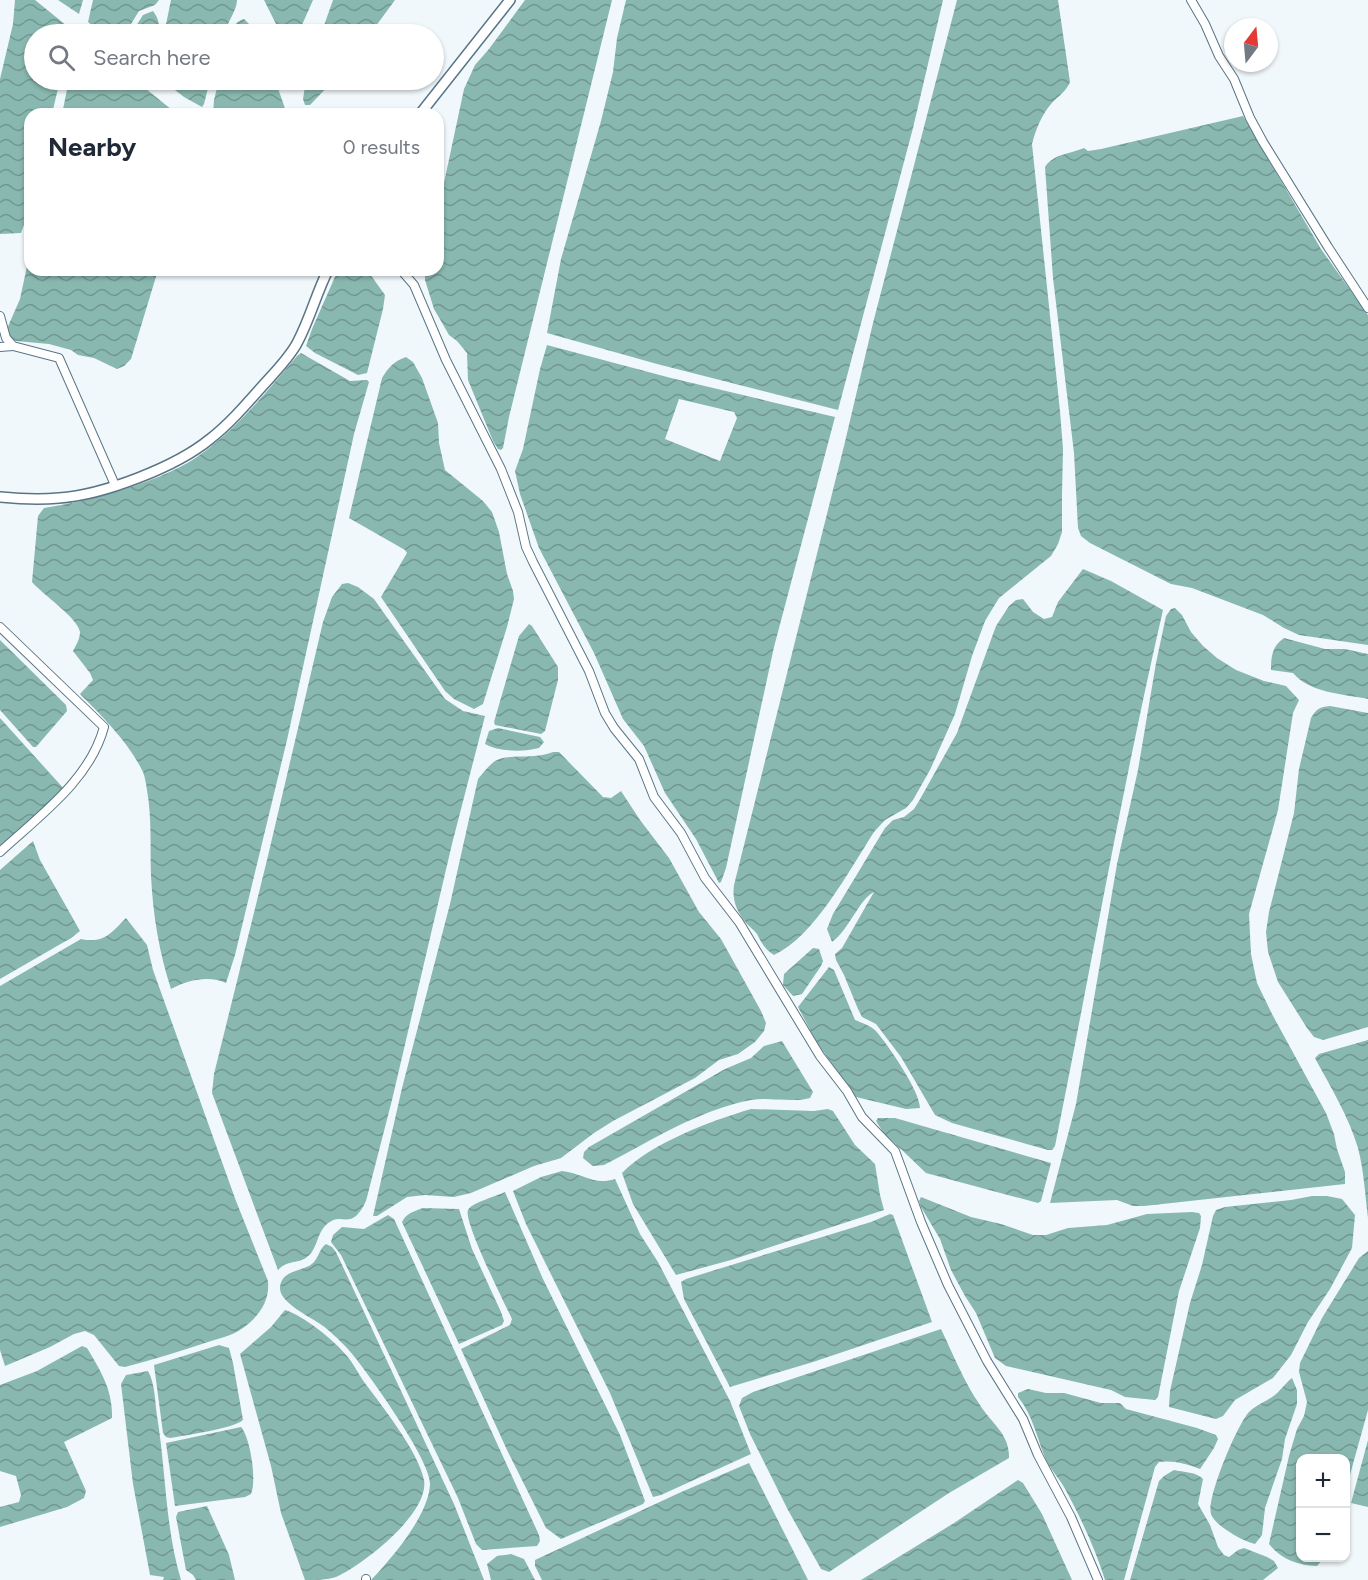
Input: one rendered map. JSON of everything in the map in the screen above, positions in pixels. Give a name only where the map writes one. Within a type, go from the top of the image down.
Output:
[{"type":"street","points":[[444,84],[510,0]]},
{"type":"street","points":[[1191,0],[1219,56],[1234,79],[1263,142],[1368,308]]},
{"type":"street","points":[[425,108],[439,90]]},
{"type":"street","points":[[0,497],[62,498],[115,485],[151,473],[210,440],[237,414],[288,357],[296,345],[325,276]]},
{"type":"street","points":[[406,276],[414,285],[446,360],[501,469],[518,512],[526,548],[589,670],[605,713],[639,759],[654,797],[681,833],[705,878],[750,939],[820,1056],[847,1091],[862,1118],[895,1151],[921,1222],[948,1285],[992,1370],[1023,1419],[1038,1455],[1071,1517],[1098,1580]]},
{"type":"street","points":[[0,316],[6,338],[14,346]]},
{"type":"street","points":[[0,347],[14,346],[59,358],[115,485]]},
{"type":"street","points":[[0,627],[104,727],[77,778],[0,852]]},
{"type":"water","points":[[15,0],[35,0],[65,24],[24,24],[24,90],[58,90],[53,108],[24,108],[24,225],[21,233],[0,234],[0,79],[13,24]]},
{"type":"water","points":[[58,0],[83,0],[79,14]]},
{"type":"water","points":[[93,0],[159,0],[155,5],[139,11],[131,24],[90,24],[88,22]]},
{"type":"water","points":[[171,0],[237,0],[228,24],[166,24]]},
{"type":"water","points":[[264,0],[313,0],[302,24],[276,24]]},
{"type":"water","points":[[333,0],[395,0],[377,24],[325,24]]},
{"type":"water","points":[[525,0],[612,0],[501,450],[493,441],[468,380],[467,353],[449,335],[434,309],[425,280],[425,276],[444,276],[444,183],[464,89],[475,65]]},
{"type":"water","points":[[626,0],[943,0],[913,128],[838,410],[657,364],[547,333],[561,259],[613,72],[617,38]]},
{"type":"water","points":[[957,0],[1058,0],[1070,82],[1044,113],[1032,144],[1063,449],[1062,532],[1051,556],[999,598],[985,621],[955,714],[930,770],[913,800],[906,808],[885,820],[874,832],[817,918],[789,946],[774,955],[768,951],[740,915],[734,901],[734,885],[873,323]]},
{"type":"water","points":[[153,11],[158,24],[137,24],[143,15]]},
{"type":"water","points":[[244,19],[249,24],[236,24]]},
{"type":"water","points":[[67,90],[147,90],[170,108],[63,108]]},
{"type":"water","points":[[175,90],[208,90],[202,107]]},
{"type":"water","points":[[216,90],[279,90],[285,108],[213,108]]},
{"type":"water","points":[[304,90],[324,90],[310,105],[305,105]]},
{"type":"water","points":[[1243,116],[1321,249],[1368,315],[1368,645],[1299,635],[1263,615],[1192,588],[1171,584],[1090,543],[1081,536],[1078,528],[1074,453],[1053,278],[1045,167],[1052,159],[1084,148],[1088,151],[1101,149]]},
{"type":"water","points":[[25,276],[156,276],[131,359],[117,369],[94,358],[78,355],[71,350],[49,344],[16,341],[8,337],[6,331],[20,299]]},
{"type":"water","points":[[335,276],[371,276],[385,295],[367,373],[358,375],[306,346]]},
{"type":"water","points":[[547,345],[671,378],[835,417],[774,647],[726,868],[719,883],[696,839],[665,793],[644,746],[623,719],[594,653],[539,548],[520,494],[515,471],[523,449]],"holes":[[[679,399],[734,412],[737,418],[720,461],[665,439]]]},
{"type":"water","points":[[301,353],[350,381],[367,380],[369,382],[354,434],[287,740],[235,955],[226,983],[213,979],[198,980],[171,989],[155,919],[151,876],[150,812],[143,772],[123,741],[80,694],[93,680],[73,651],[80,635],[78,626],[32,582],[38,516],[44,508],[105,495],[149,481],[188,462],[230,430]]},
{"type":"water","points":[[406,357],[413,362],[422,378],[438,423],[439,443],[445,470],[483,501],[492,512],[513,591],[514,599],[507,627],[483,704],[474,709],[454,699],[445,691],[381,597],[407,553],[349,518],[382,378],[392,365]]},
{"type":"water","points":[[1083,569],[1111,581],[1163,610],[1120,811],[1055,1146],[1052,1150],[1048,1150],[952,1123],[935,1115],[901,1057],[876,1024],[862,1017],[835,954],[842,948],[874,892],[869,895],[844,930],[832,942],[827,929],[833,914],[885,828],[893,820],[904,817],[914,809],[919,801],[957,733],[996,626],[1009,606],[1016,600],[1023,599],[1033,612],[1044,619],[1052,617],[1058,602]]},
{"type":"water","points":[[348,583],[358,587],[374,599],[445,699],[463,711],[485,716],[366,1201],[351,1219],[337,1219],[326,1225],[307,1257],[286,1264],[278,1270],[212,1093],[214,1074],[323,622],[332,597],[342,584]]},
{"type":"water","points":[[1175,608],[1182,615],[1191,632],[1217,658],[1236,670],[1264,681],[1286,686],[1299,700],[1293,713],[1278,810],[1249,914],[1251,954],[1257,983],[1326,1113],[1345,1172],[1345,1184],[1144,1206],[1133,1206],[1117,1200],[1050,1203],[1076,1104],[1117,864],[1138,770],[1156,663],[1166,616],[1171,609]]},
{"type":"water","points":[[529,624],[558,667],[558,680],[545,731],[541,734],[495,725],[494,722],[519,636]]},
{"type":"water","points":[[1284,638],[1325,649],[1345,649],[1368,654],[1368,699],[1318,689],[1300,680],[1293,673],[1271,670],[1273,652]]},
{"type":"water","points":[[0,640],[66,705],[67,711],[36,747],[33,747],[0,710]]},
{"type":"water","points":[[1330,706],[1368,713],[1368,1027],[1323,1040],[1314,1037],[1307,1028],[1278,982],[1268,952],[1266,932],[1294,813],[1299,769],[1311,718],[1319,709]]},
{"type":"water","points":[[0,718],[65,790],[0,848]]},
{"type":"water","points":[[498,728],[540,737],[544,742],[539,748],[519,751],[497,749],[485,744],[489,731]]},
{"type":"water","points":[[559,752],[603,797],[611,798],[621,791],[669,858],[699,912],[721,939],[761,1011],[766,1023],[764,1031],[755,1042],[738,1054],[719,1060],[695,1078],[613,1121],[561,1158],[534,1166],[471,1193],[454,1197],[425,1195],[407,1197],[377,1216],[373,1216],[402,1088],[450,904],[478,779],[490,765],[500,759],[538,756]]},
{"type":"water","points":[[33,841],[40,860],[80,931],[0,979],[0,870]]},
{"type":"water","points":[[126,918],[147,945],[153,970],[236,1201],[268,1281],[267,1295],[262,1308],[239,1331],[125,1367],[119,1366],[94,1335],[85,1331],[5,1366],[0,1350],[0,986],[81,939],[101,939]]},
{"type":"water","points":[[813,948],[819,949],[823,961],[821,966],[802,994],[793,996],[783,985],[784,974]]},
{"type":"water","points":[[829,967],[834,970],[855,1020],[874,1029],[888,1047],[915,1091],[920,1108],[906,1109],[856,1097],[817,1043],[798,1007]]},
{"type":"water","points":[[1368,1040],[1368,1218],[1358,1148],[1344,1113],[1315,1058],[1319,1054]]},
{"type":"water","points":[[782,1041],[813,1092],[810,1098],[759,1099],[731,1105],[675,1127],[604,1165],[593,1166],[583,1158],[584,1152],[589,1147],[725,1069],[751,1058],[764,1046]]},
{"type":"water","points":[[751,1109],[814,1111],[828,1109],[833,1111],[855,1145],[875,1164],[884,1210],[731,1260],[676,1275],[633,1204],[622,1173],[649,1152],[682,1134]]},
{"type":"water","points":[[878,1118],[895,1118],[1051,1163],[1041,1201],[1038,1203],[926,1173],[883,1132],[876,1121]]},
{"type":"water","points":[[562,1171],[600,1181],[615,1179],[640,1234],[658,1262],[730,1401],[751,1454],[653,1497],[610,1393],[526,1224],[513,1191],[541,1177]]},
{"type":"water","points":[[505,1192],[543,1279],[620,1435],[645,1501],[643,1504],[561,1539],[546,1528],[461,1349],[510,1325],[512,1319],[478,1245],[468,1217],[470,1207]]},
{"type":"water","points":[[1312,1196],[1342,1199],[1355,1215],[1352,1248],[1291,1355],[1273,1378],[1235,1400],[1223,1416],[1216,1419],[1169,1407],[1170,1391],[1190,1303],[1216,1210]]},
{"type":"water","points":[[921,1197],[971,1217],[1033,1235],[1046,1235],[1068,1228],[1107,1225],[1147,1214],[1199,1213],[1200,1228],[1179,1291],[1158,1397],[1155,1400],[1125,1397],[1111,1390],[1006,1366],[995,1358],[976,1313],[951,1270],[940,1239],[921,1207],[919,1201]]},
{"type":"water","points":[[423,1208],[459,1209],[472,1249],[501,1312],[504,1321],[502,1325],[459,1344],[402,1222],[408,1214]]},
{"type":"water","points":[[890,1214],[893,1215],[932,1322],[730,1387],[684,1299],[681,1282]]},
{"type":"water","points":[[388,1215],[394,1219],[539,1535],[540,1541],[537,1546],[482,1550],[476,1544],[458,1498],[341,1255],[331,1242],[333,1235],[342,1227],[364,1229]]},
{"type":"water","points":[[326,1244],[336,1252],[454,1504],[484,1580],[371,1580],[399,1548],[416,1522],[428,1496],[430,1484],[428,1473],[411,1439],[353,1355],[327,1329],[292,1306],[282,1295],[280,1289],[284,1278],[313,1263]]},
{"type":"water","points":[[1368,1251],[1368,1410],[1350,1475],[1350,1454],[1296,1454],[1296,1562],[1320,1562],[1317,1566],[1303,1564],[1291,1561],[1285,1558],[1269,1544],[1289,1456],[1307,1402],[1299,1372],[1300,1363],[1322,1318],[1359,1258]]},
{"type":"water","points":[[285,1310],[301,1317],[318,1329],[347,1356],[406,1441],[424,1480],[423,1493],[417,1507],[406,1522],[377,1550],[348,1571],[329,1579],[305,1580],[281,1513],[271,1466],[240,1354],[271,1327]]},
{"type":"water","points":[[941,1329],[974,1396],[1003,1435],[1009,1458],[949,1493],[829,1572],[821,1569],[750,1434],[739,1406],[742,1398],[753,1392]]},
{"type":"water","points":[[219,1345],[229,1348],[243,1420],[209,1431],[166,1437],[163,1433],[154,1365]]},
{"type":"water","points":[[82,1346],[87,1348],[105,1381],[112,1408],[112,1418],[64,1442],[86,1491],[84,1498],[67,1507],[0,1527],[0,1507],[19,1502],[21,1495],[16,1476],[0,1471],[0,1385],[37,1371]]},
{"type":"water","points":[[148,1371],[154,1393],[172,1540],[181,1580],[163,1580],[164,1577],[150,1575],[133,1484],[121,1384],[126,1375]]},
{"type":"water","points":[[1292,1378],[1297,1390],[1297,1404],[1285,1439],[1282,1459],[1265,1508],[1262,1535],[1255,1544],[1230,1532],[1213,1518],[1211,1506],[1213,1494],[1237,1431],[1249,1412],[1275,1395]]},
{"type":"water","points":[[1028,1389],[1046,1393],[1064,1393],[1101,1403],[1120,1403],[1126,1409],[1216,1435],[1218,1439],[1214,1448],[1200,1469],[1169,1462],[1159,1462],[1155,1467],[1124,1580],[1105,1580],[1081,1521],[1064,1487],[1046,1460],[1031,1419],[1018,1397],[1018,1393]]},
{"type":"water","points":[[241,1427],[252,1459],[253,1488],[251,1494],[245,1497],[175,1506],[166,1443]]},
{"type":"water","points":[[1368,1440],[1368,1507],[1351,1503]]},
{"type":"water","points":[[749,1463],[808,1580],[542,1580],[535,1566],[535,1560]]},
{"type":"water","points":[[1174,1470],[1194,1474],[1203,1479],[1198,1504],[1224,1555],[1229,1557],[1244,1548],[1274,1561],[1278,1568],[1263,1580],[1130,1580],[1159,1481]]},
{"type":"water","points":[[1018,1480],[1023,1483],[1042,1514],[1072,1580],[861,1580],[954,1523]]},
{"type":"water","points":[[207,1506],[229,1555],[235,1580],[196,1580],[186,1570],[176,1517],[178,1512]]},
{"type":"water","points":[[511,1554],[524,1559],[535,1580],[491,1580],[487,1564],[497,1556]]}]
